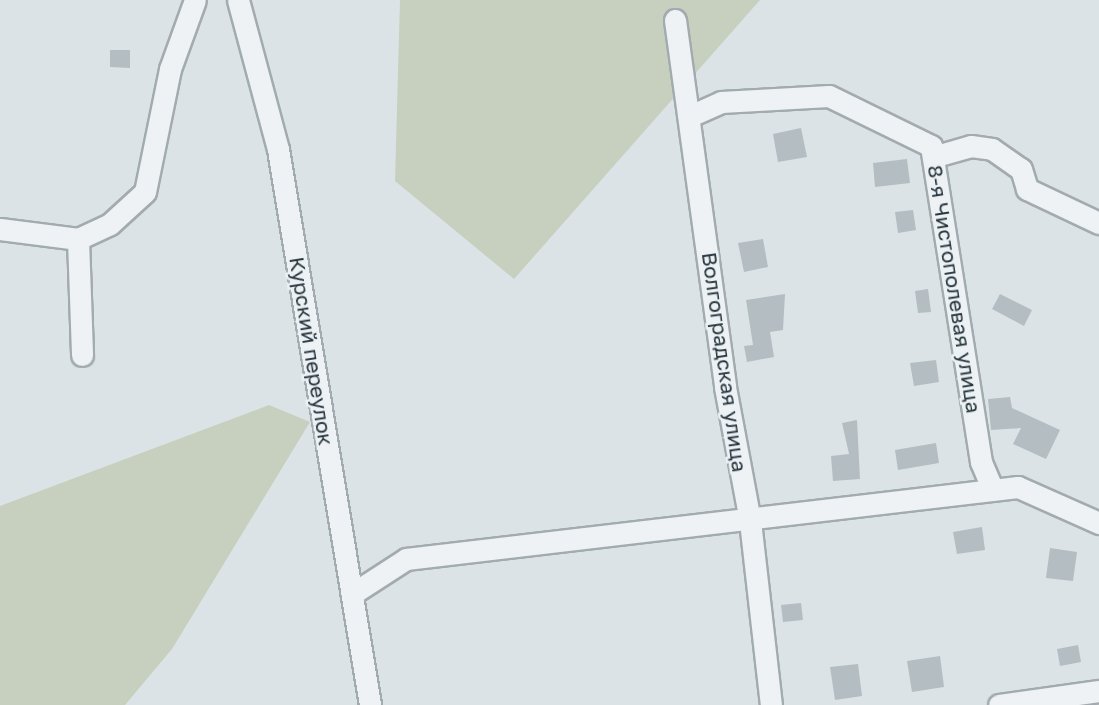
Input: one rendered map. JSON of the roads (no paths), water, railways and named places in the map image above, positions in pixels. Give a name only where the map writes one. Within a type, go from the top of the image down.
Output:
[{"type":"street","points":[[0,229],[78,239],[110,223],[145,192],[170,69],[195,0]]},
{"type":"street","name":"Курский переулок","points":[[238,0],[278,149],[370,705]]},
{"type":"street","name":"Волгоградская улица","points":[[676,20],[725,387],[750,521],[771,705]]},
{"type":"street","name":"8-я Чистополевая улица","points":[[690,116],[721,102],[829,96],[931,146],[936,156],[981,462],[993,489]]},
{"type":"street","points":[[936,156],[971,146],[992,149],[1021,169],[1027,189],[1099,223]]},
{"type":"street","points":[[78,239],[82,355]]},
{"type":"street","points":[[352,594],[406,559],[750,521],[993,489],[1035,491],[1099,523]]},
{"type":"street","points":[[999,705],[1099,691]]}]
